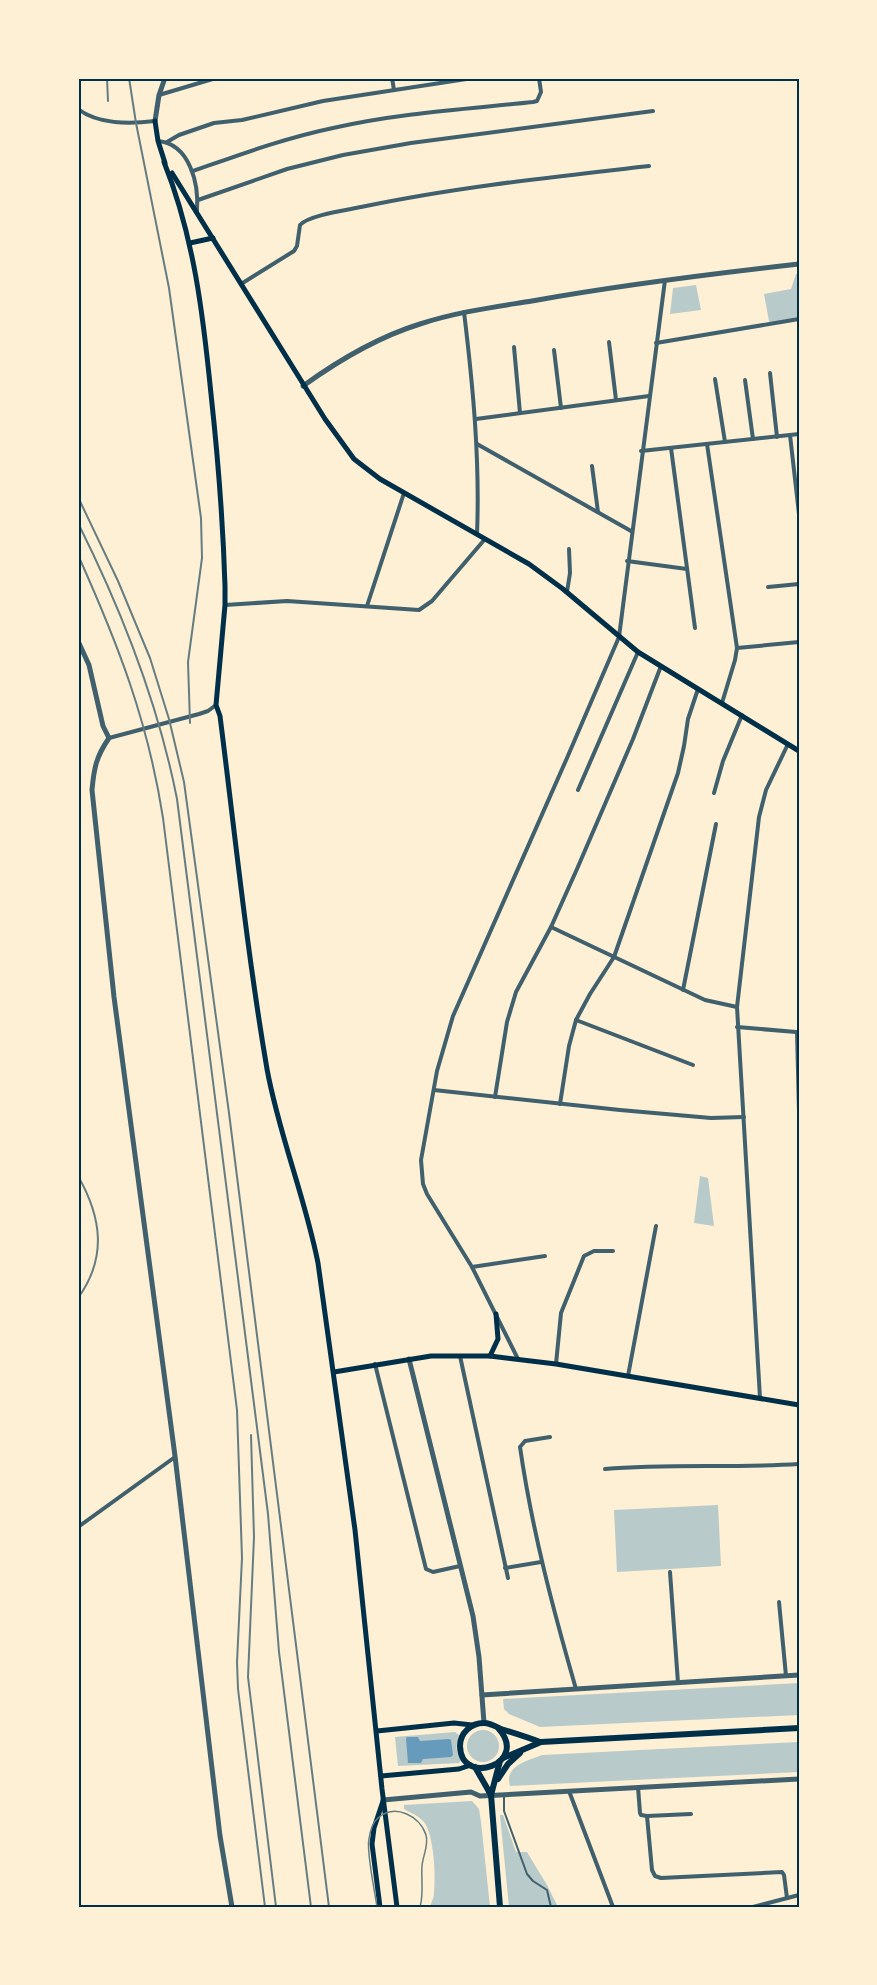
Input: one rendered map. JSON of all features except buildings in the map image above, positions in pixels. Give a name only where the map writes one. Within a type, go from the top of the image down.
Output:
[{"type":"main road","points":[[155,121],[164,162],[181,209],[190,243],[205,332],[224,559],[225,605],[216,705],[220,716],[251,965],[267,1069],[282,1136],[313,1237],[334,1371],[355,1530],[383,1800],[397,1907]]},
{"type":"main road","points":[[164,162],[242,284],[303,386],[354,459],[404,493],[529,564],[638,652],[799,751]]},
{"type":"main road","points":[[190,243],[213,238]]},
{"type":"main road","points":[[490,1356],[498,1339],[495,1314]]},
{"type":"main road","points":[[334,1371],[431,1356],[490,1356],[556,1364],[799,1405]]},
{"type":"main road","points":[[377,1731],[454,1723],[472,1725],[484,1723],[541,1742]]},
{"type":"main road","points":[[472,1725],[464,1733],[460,1747],[466,1761],[473,1766],[491,1799]]},
{"type":"main road","points":[[498,1728],[505,1739],[505,1752],[491,1799],[500,1907]]},
{"type":"main road","points":[[381,1776],[473,1766],[487,1768],[541,1742],[799,1728]]},
{"type":"main road","points":[[493,1788],[508,1764],[524,1749]]},
{"type":"main road","points":[[380,1907],[372,1844],[374,1828],[383,1800]]},
{"type":"street","points":[[78,109],[106,120],[136,123],[155,121],[159,95],[165,78]]},
{"type":"street","points":[[159,95],[216,78]]},
{"type":"street","points":[[392,78],[394,90]]},
{"type":"street","points":[[167,142],[179,135],[214,123],[242,120],[323,101],[473,78]]},
{"type":"street","points":[[193,171],[251,151],[334,128],[537,101],[541,92],[539,78]]},
{"type":"street","points":[[198,200],[279,172],[343,155],[411,142],[653,111]]},
{"type":"street","points":[[158,141],[167,142],[183,156],[193,171],[198,200],[196,211]]},
{"type":"street","points":[[242,284],[294,251],[300,225],[307,220],[426,193],[648,166]]},
{"type":"street","points":[[303,386],[329,368],[399,331],[464,312],[665,280],[799,264]]},
{"type":"street","points":[[518,1359],[472,1267],[423,1184],[421,1160],[445,1041],[459,1000],[619,638],[641,451],[665,280]]},
{"type":"street","points":[[464,312],[476,419],[477,534]]},
{"type":"street","points":[[656,343],[799,319]]},
{"type":"street","points":[[609,342],[616,400]]},
{"type":"street","points":[[514,347],[520,413]]},
{"type":"street","points":[[554,350],[561,408]]},
{"type":"street","points":[[770,373],[777,437]]},
{"type":"street","points":[[715,379],[725,442]]},
{"type":"street","points":[[745,380],[753,439]]},
{"type":"street","points":[[476,419],[649,396]]},
{"type":"street","points":[[641,451],[799,434]]},
{"type":"street","points":[[790,435],[799,514]]},
{"type":"street","points":[[477,444],[631,531]]},
{"type":"street","points":[[707,444],[737,648],[722,703]]},
{"type":"street","points":[[670,448],[696,628]]},
{"type":"street","points":[[592,466],[598,513]]},
{"type":"street","points":[[367,606],[404,493]]},
{"type":"street","points":[[225,605],[287,601],[419,610],[426,607],[485,539]]},
{"type":"street","points":[[567,593],[570,573],[569,549]]},
{"type":"street","points":[[627,561],[687,569]]},
{"type":"street","points":[[768,587],[799,584]]},
{"type":"street","points":[[78,641],[89,665],[103,726],[109,738]]},
{"type":"street","points":[[737,648],[799,642]]},
{"type":"street","points":[[578,790],[638,652]]},
{"type":"street","points":[[495,1097],[502,1044],[510,1011],[522,979],[551,927],[616,780],[661,666]]},
{"type":"street","points":[[560,1104],[568,1046],[576,1020],[614,957],[678,772],[688,719],[698,689]]},
{"type":"street","points":[[216,705],[199,714],[109,738],[99,753],[94,768],[92,790],[114,997],[175,1456],[220,1836],[232,1907]]},
{"type":"street","points":[[714,792],[723,761],[742,715]]},
{"type":"street","points":[[760,1398],[737,1007],[741,956],[759,817],[769,783],[788,744]]},
{"type":"street","points":[[683,990],[716,824]]},
{"type":"street","points":[[551,927],[715,1004],[737,1007]]},
{"type":"street","points":[[576,1020],[693,1065]]},
{"type":"street","points":[[737,1027],[798,1032],[799,1111]]},
{"type":"street","points":[[434,1090],[711,1118],[744,1117]]},
{"type":"street","points":[[628,1376],[656,1226]]},
{"type":"street","points":[[556,1364],[562,1308],[584,1256],[594,1251],[613,1251]]},
{"type":"street","points":[[472,1267],[545,1256]]},
{"type":"street","points":[[460,1355],[507,1578]]},
{"type":"street","points":[[408,1359],[477,1636],[484,1723]]},
{"type":"street","points":[[375,1364],[426,1569],[433,1572],[460,1566]]},
{"type":"street","points":[[550,1437],[525,1441],[520,1447],[526,1490],[541,1562],[576,1689]]},
{"type":"street","points":[[78,1527],[175,1456]]},
{"type":"street","points":[[605,1469],[758,1467],[799,1464]]},
{"type":"street","points":[[505,1569],[541,1562]]},
{"type":"street","points":[[670,1572],[678,1683]]},
{"type":"street","points":[[778,1602],[786,1676]]},
{"type":"street","points":[[482,1695],[799,1675]]},
{"type":"street","points":[[383,1800],[471,1792],[491,1799],[504,1795],[799,1779]]},
{"type":"street","points":[[638,1787],[640,1813],[647,1816],[691,1814]]},
{"type":"street","points":[[568,1791],[613,1907]]},
{"type":"street","points":[[647,1816],[652,1870],[655,1876],[661,1878],[782,1872],[787,1898]]},
{"type":"street","points":[[753,1907],[799,1895]]},
{"type":"lane","points":[[504,1795],[504,1811],[527,1874],[547,1890],[551,1907]]},
{"type":"shaded area","points":[[796,274],[799,274],[799,317],[771,323],[764,294],[791,289]]},
{"type":"shaded area","points":[[696,285],[701,310],[670,314],[673,288]]},
{"type":"shaded area","points":[[700,1176],[708,1178],[714,1226],[694,1223]]},
{"type":"shaded area","points":[[718,1505],[721,1566],[617,1572],[614,1510]]},
{"type":"shaded area","points":[[799,1683],[799,1715],[540,1727],[509,1714],[504,1709],[503,1699]]},
{"type":"shaded area","points":[[483,1730],[494,1735],[499,1746],[494,1757],[483,1762],[472,1757],[467,1746],[472,1735]]},
{"type":"shaded area","points":[[455,1732],[459,1735],[457,1748],[461,1760],[459,1763],[398,1766],[395,1737]]},
{"type":"shaded area","points":[[799,1742],[799,1772],[510,1786],[509,1779],[510,1774],[518,1765],[542,1755]]},
{"type":"shaded area","points":[[472,1801],[479,1809],[490,1907],[430,1907],[434,1895],[435,1877],[430,1836],[424,1822],[404,1809],[404,1805]]},
{"type":"shaded area","points":[[500,1815],[503,1815],[516,1852],[527,1852],[558,1907],[509,1907]]},
{"type":"water","points":[[407,1737],[418,1737],[420,1741],[449,1739],[453,1755],[423,1759],[421,1763],[408,1763]]},
{"type":"tram line","points":[[377,1907],[368,1845],[376,1820],[392,1812],[413,1817],[426,1835],[420,1907]]},
{"type":"railway","points":[[107,78],[108,101]]},
{"type":"railway","points":[[129,78],[169,288],[201,518],[202,558],[188,662],[190,723]]},
{"type":"railway","points":[[78,497],[118,581],[150,658],[169,719],[184,782],[229,1113],[329,1907]]},
{"type":"railway","points":[[78,523],[124,623],[137,658],[160,727],[177,799],[268,1514],[279,1652],[311,1907]]},
{"type":"railway","points":[[78,555],[130,684],[149,748],[163,818],[237,1410],[242,1558],[237,1662],[238,1689],[265,1907]]},
{"type":"railway","points":[[78,1176],[92,1207],[98,1238],[94,1268],[78,1298]]},
{"type":"railway","points":[[251,1435],[254,1537],[248,1677],[276,1907]]}]
